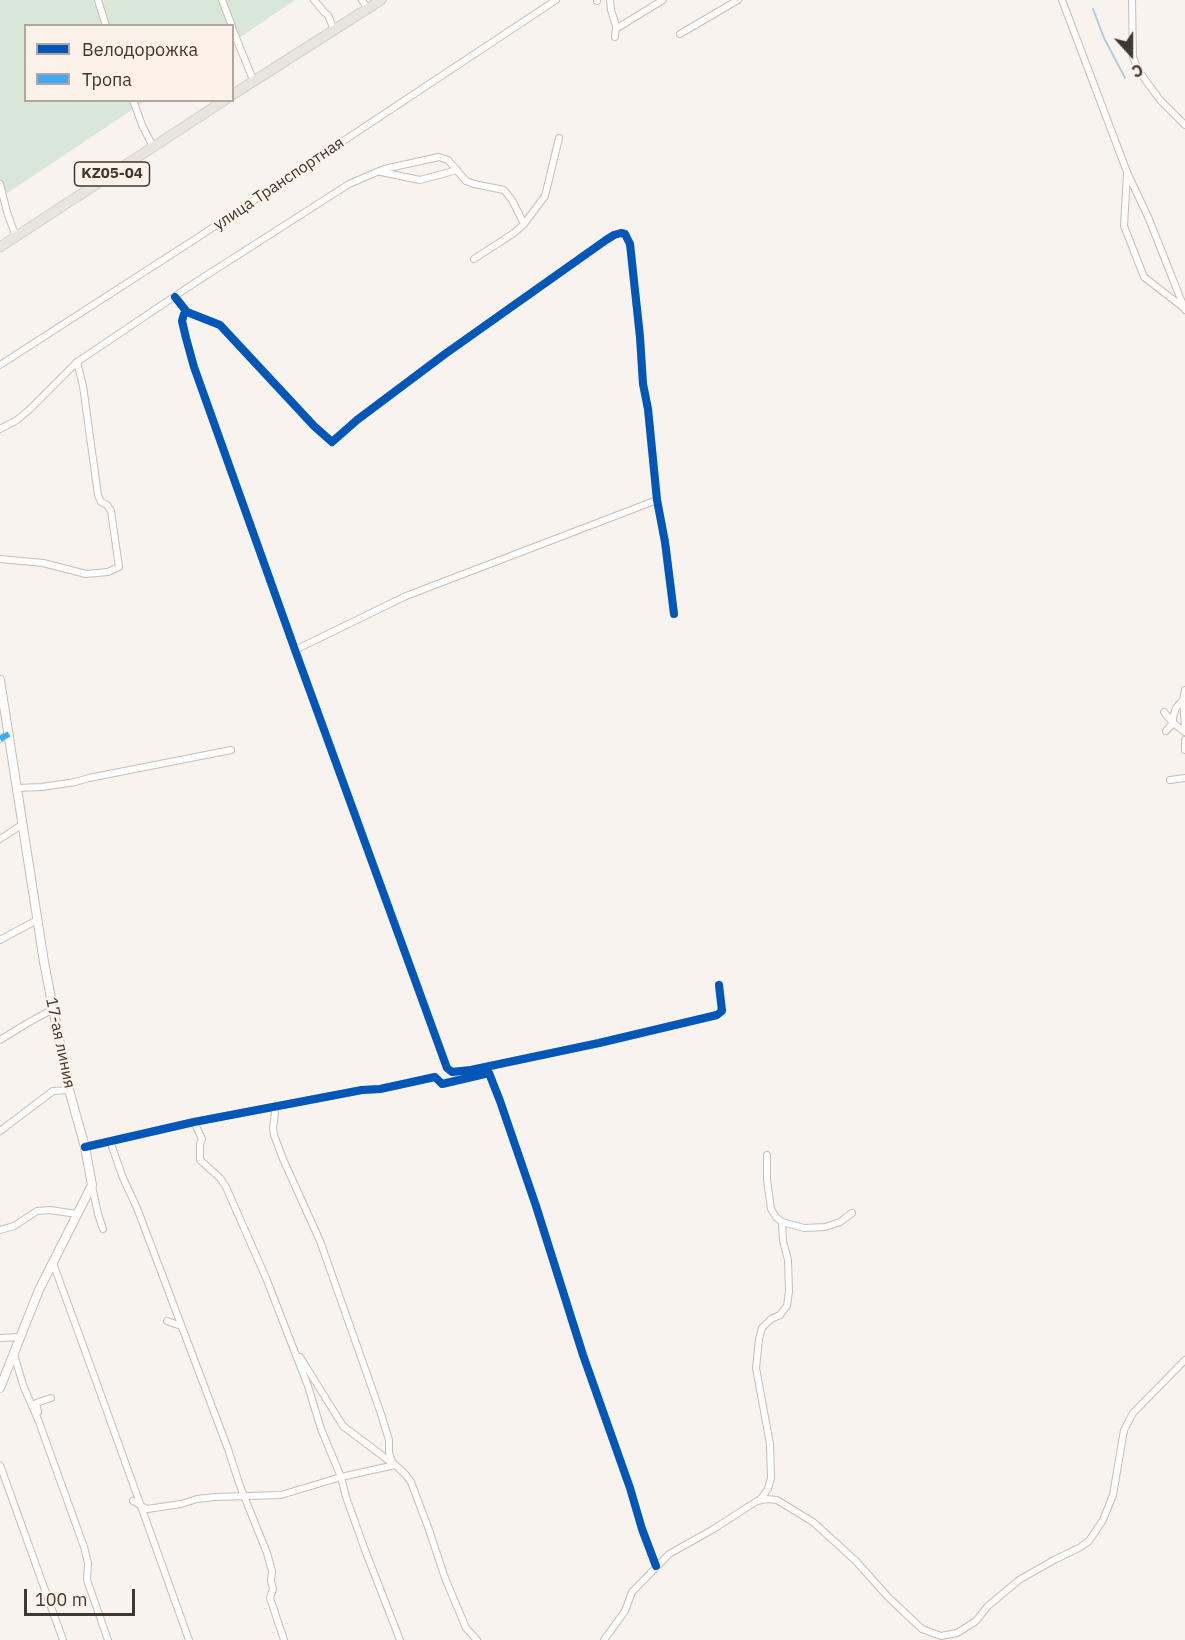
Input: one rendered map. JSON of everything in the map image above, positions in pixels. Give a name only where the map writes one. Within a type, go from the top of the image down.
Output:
[{"type":"main road","points":[[234,94],[381,0]]},
{"type":"main road","name":"KZ05-04","points":[[0,247],[222,102]]},
{"type":"street","points":[[98,0],[105,24]]},
{"type":"street","points":[[222,0],[231,24]]},
{"type":"street","points":[[314,0],[328,15],[334,30]]},
{"type":"street","points":[[362,0],[368,9]]},
{"type":"street","name":"улица Транспортная","points":[[0,365],[556,0]]},
{"type":"street","points":[[610,0],[616,26],[615,36]]},
{"type":"street","points":[[616,26],[619,27],[663,0]]},
{"type":"street","points":[[680,34],[738,0]]},
{"type":"street","points":[[1062,0],[1127,172],[1149,219],[1185,309]]},
{"type":"street","points":[[1132,0],[1134,57],[1138,70],[1160,100],[1185,125]]},
{"type":"street","points":[[234,32],[254,81]]},
{"type":"street","points":[[134,102],[153,147]]},
{"type":"street","points":[[474,259],[524,224],[545,196],[558,138]]},
{"type":"street","points":[[0,429],[29,410],[77,362],[349,184],[378,172],[397,165],[439,157],[448,160],[466,181],[504,190],[512,200],[524,224]]},
{"type":"street","points":[[378,172],[420,180],[457,170]]},
{"type":"street","points":[[1127,172],[1124,226],[1144,277],[1185,309]]},
{"type":"street","points":[[0,184],[16,237]]},
{"type":"street","points":[[175,297],[187,312],[220,325],[314,426],[332,442],[357,420],[445,354],[606,240],[614,235],[624,234],[630,244],[643,384],[674,614]]},
{"type":"street","points":[[187,312],[182,321],[194,367],[447,1068],[452,1072],[471,1070],[717,1015],[722,1011],[719,985]]},
{"type":"street","points":[[0,559],[43,563],[86,574],[108,572],[119,567],[111,511],[101,502],[98,495],[83,386],[77,362]]},
{"type":"street","points":[[295,650],[398,600],[657,500]]},
{"type":"street","name":"17-ая линия","points":[[0,680],[52,1009],[92,1185]]},
{"type":"street","points":[[1185,690],[1183,700],[1185,730]]},
{"type":"street","points":[[1166,730],[1173,723],[1176,708],[1183,700]]},
{"type":"street","points":[[1164,712],[1173,723],[1185,730]]},
{"type":"street","points":[[0,739],[9,734]]},
{"type":"street","points":[[1185,740],[1185,750]]},
{"type":"street","points":[[17,788],[67,784],[231,750]]},
{"type":"street","points":[[1170,780],[1185,778]]},
{"type":"street","points":[[0,839],[22,824]]},
{"type":"street","points":[[0,940],[37,920]]},
{"type":"street","points":[[0,1040],[52,1009]]},
{"type":"street","points":[[85,1147],[194,1122],[362,1090],[381,1089],[435,1077],[442,1084],[489,1073],[536,1206],[556,1273],[656,1566]]},
{"type":"street","points":[[0,1131],[53,1091],[69,1090]]},
{"type":"street","points":[[274,1107],[274,1135],[320,1241],[381,1414],[389,1440],[389,1452],[395,1465]]},
{"type":"street","points":[[194,1122],[202,1139],[200,1160],[220,1178],[226,1187],[294,1348],[321,1429],[341,1477],[365,1550],[400,1640]]},
{"type":"street","points":[[110,1141],[267,1553],[272,1571],[273,1589],[270,1598],[284,1640]]},
{"type":"street","points":[[767,1155],[771,1209],[782,1222],[804,1228],[825,1227],[840,1222],[852,1213]]},
{"type":"street","points":[[0,1388],[33,1304],[92,1185]]},
{"type":"street","points":[[92,1185],[103,1229]]},
{"type":"street","points":[[0,1230],[14,1226],[38,1211],[50,1209],[77,1214]]},
{"type":"street","points":[[760,1500],[768,1489],[771,1478],[770,1444],[756,1364],[762,1328],[771,1319],[780,1315],[787,1306],[788,1260],[783,1241],[782,1222]]},
{"type":"street","points":[[52,1263],[189,1640]]},
{"type":"street","points":[[167,1321],[181,1326]]},
{"type":"street","points":[[0,1338],[21,1337]]},
{"type":"street","points":[[294,1348],[343,1426],[395,1465],[411,1482],[445,1578],[466,1628],[477,1640]]},
{"type":"street","points":[[14,1354],[84,1547],[88,1563],[87,1580],[108,1640]]},
{"type":"street","points":[[604,1640],[625,1611],[632,1592],[669,1554],[736,1513],[766,1499],[777,1500],[813,1522],[856,1561],[888,1597],[922,1629],[941,1635],[957,1633],[976,1621],[988,1606],[1020,1580],[1089,1541],[1103,1520],[1113,1495],[1124,1430],[1134,1413],[1185,1360]]},
{"type":"street","points":[[39,1422],[36,1403],[51,1398]]},
{"type":"street","points":[[0,1465],[63,1640]]},
{"type":"street","points":[[133,1501],[147,1509],[206,1498],[280,1496],[341,1477],[395,1465]]},
{"type":"street","points":[[0,1480],[8,1487]]},
{"type":"green space","points":[[0,0],[295,0],[234,41],[234,24],[24,24],[24,102],[144,102],[0,198]]},
{"type":"waterway","points":[[1093,9],[1104,38],[1125,78]]},
{"type":"marked path","points":[[0,739],[9,734]]},
{"type":"cycle path","points":[[175,297],[187,312],[220,325],[314,426],[332,442],[357,420],[445,354],[606,240],[614,235],[625,234],[630,244],[643,384],[674,614]]},
{"type":"cycle path","points":[[187,312],[182,321],[194,367],[447,1068],[452,1072],[471,1070],[717,1015],[722,1011],[719,985]]},
{"type":"cycle path","points":[[85,1147],[194,1122],[362,1090],[380,1089],[435,1077],[442,1084],[489,1073],[536,1206],[583,1355],[656,1566]]}]
